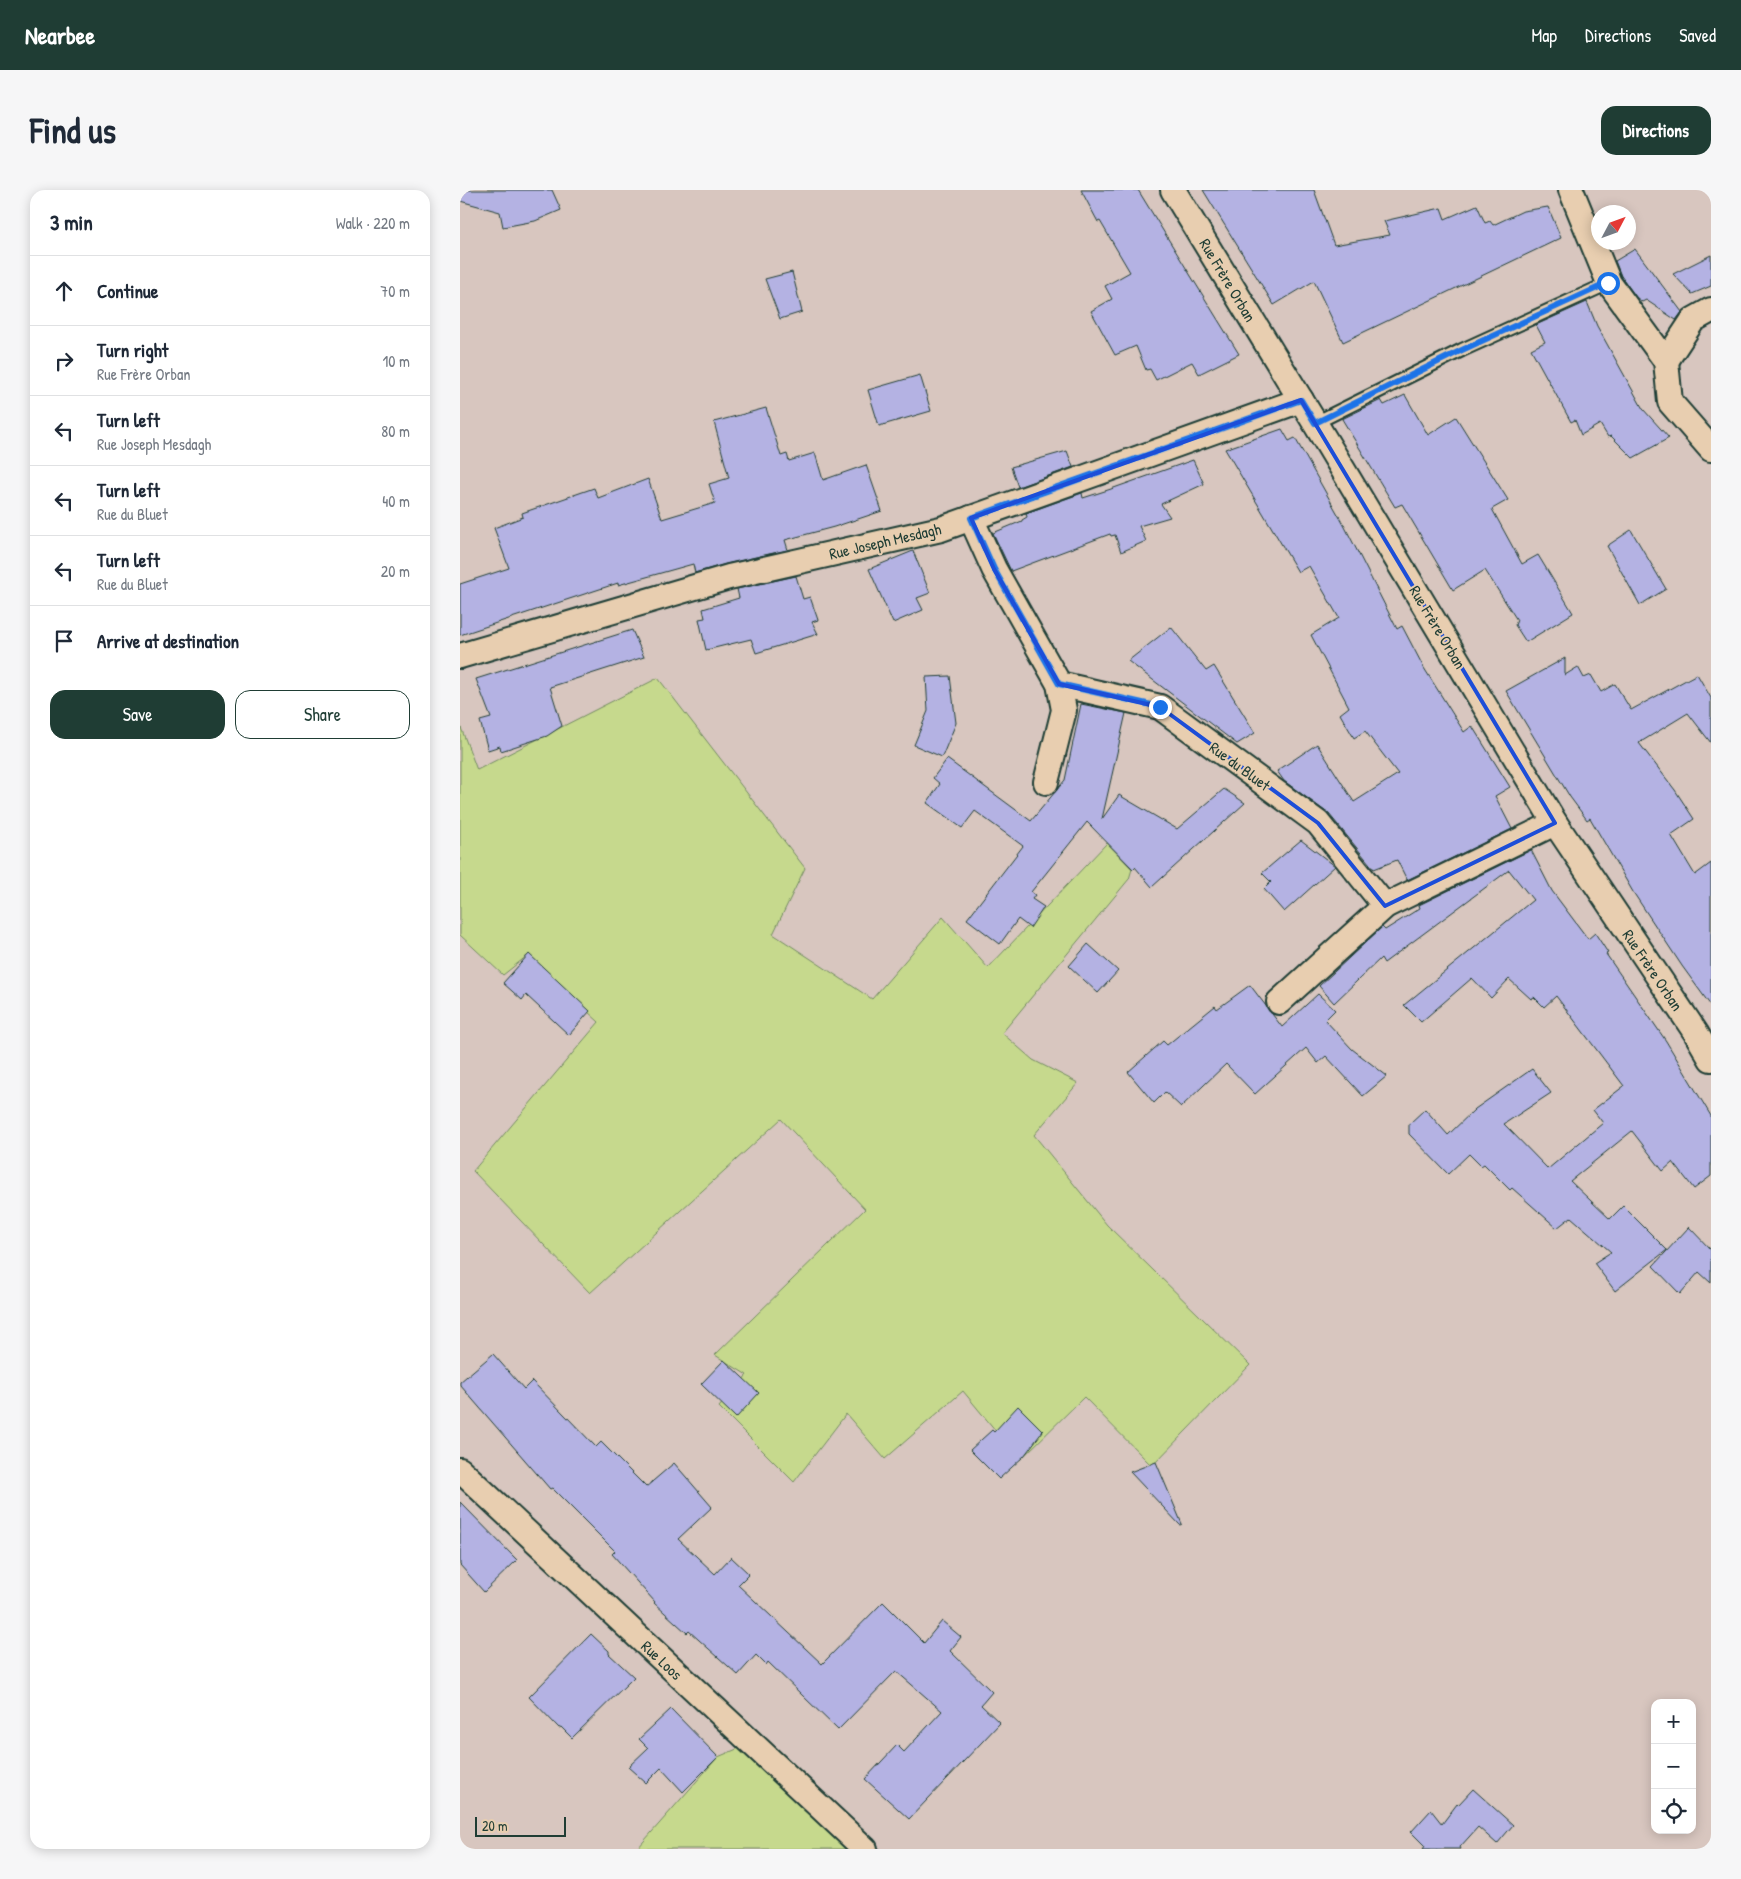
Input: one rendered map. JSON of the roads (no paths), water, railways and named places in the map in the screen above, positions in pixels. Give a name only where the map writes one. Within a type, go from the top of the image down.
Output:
[{"type":"street","name":"Rue Frère Orban","points":[[1173,190],[1555,823],[1703,1028],[1711,1059]]},
{"type":"street","points":[[1571,190],[1608,283],[1666,361],[1670,402],[1711,449]]},
{"type":"street","points":[[1666,361],[1693,320],[1711,310]]},
{"type":"street","name":"Rue Joseph Mesdagh","points":[[460,656],[729,578],[941,529],[1301,400]]},
{"type":"street","points":[[971,518],[994,569],[1059,684],[1064,710],[1046,782]]},
{"type":"street","name":"Rue du Bluet","points":[[1059,684],[1160,707],[1318,823],[1385,906]]},
{"type":"street","points":[[1279,1002],[1385,906],[1555,823]]},
{"type":"street","name":"Rue Loos","points":[[460,1470],[865,1849]]},
{"type":"lane","points":[[1315,423],[1462,350],[1608,283]]}]
